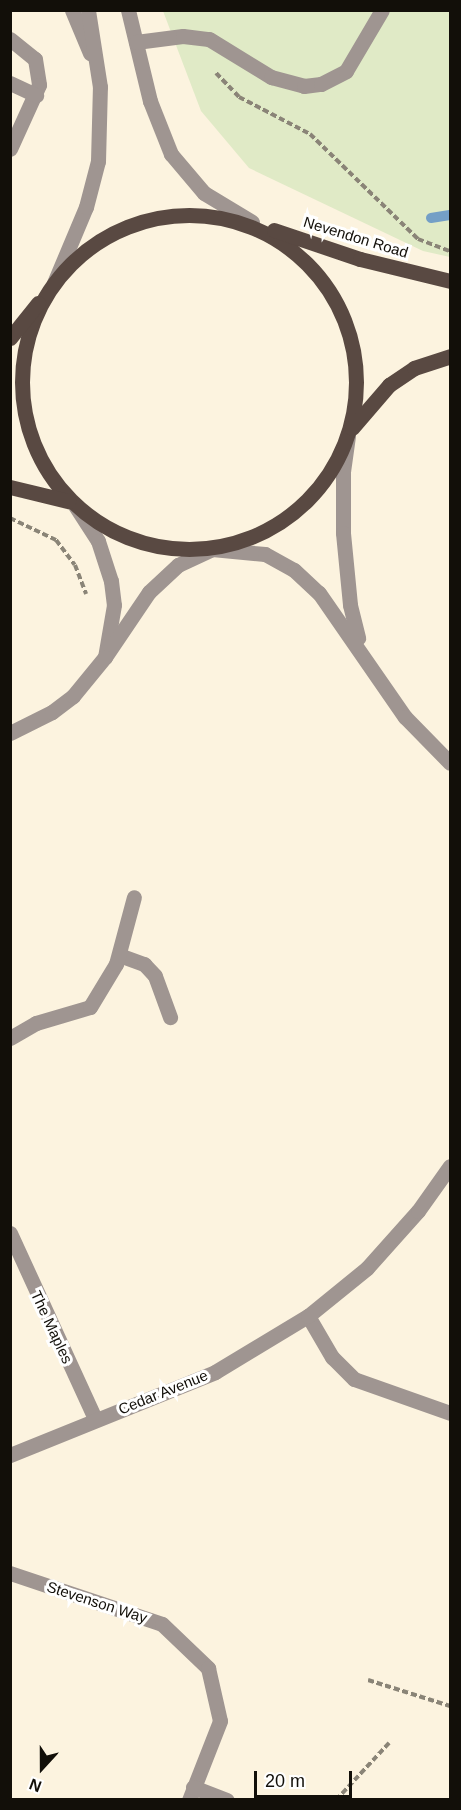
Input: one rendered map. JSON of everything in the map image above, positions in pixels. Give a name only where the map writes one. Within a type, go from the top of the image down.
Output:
[{"type":"main road","name":"Nevendon Road","points":[[10,338],[54,283],[93,245],[156,216],[206,213],[252,222],[360,259],[450,281]]},
{"type":"main road","points":[[252,222],[302,260],[337,307],[354,376],[348,436]]},
{"type":"main road","points":[[54,283],[29,342],[25,411],[34,451],[45,472],[74,504],[118,534],[142,544],[188,551],[212,549],[259,536],[298,510],[326,476],[361,414],[389,385],[414,368],[450,356]]},
{"type":"main road","points":[[10,487],[42,492],[74,504]]},
{"type":"street","points":[[72,10],[90,55],[101,115]]},
{"type":"street","points":[[54,283],[94,183],[101,115],[88,10]]},
{"type":"street","points":[[128,10],[153,112],[171,154],[204,193],[252,222]]},
{"type":"street","points":[[136,42],[183,36],[209,39],[271,77],[304,86],[321,84],[346,71],[382,10]]},
{"type":"street","points":[[10,39],[35,59],[39,85],[10,150]]},
{"type":"street","points":[[10,83],[36,95]]},
{"type":"street","points":[[348,436],[342,496],[343,550],[350,605],[365,655]]},
{"type":"street","points":[[74,504],[98,541],[111,581],[114,605],[105,657]]},
{"type":"street","points":[[10,733],[52,712],[73,696],[105,657],[133,612],[163,578],[212,549],[265,554],[294,570],[333,608],[405,717],[450,763]]},
{"type":"street","points":[[10,1038],[36,1023],[90,1007],[119,955],[134,897]]},
{"type":"street","points":[[119,955],[144,964],[155,976],[170,1017]]},
{"type":"street","name":"Cedar Avenue","points":[[10,1455],[215,1372],[308,1316],[367,1268],[418,1211],[450,1166]]},
{"type":"street","name":"The Maples","points":[[10,1233],[16,1268],[95,1419]]},
{"type":"street","points":[[308,1316],[332,1357],[354,1379],[450,1413]]},
{"type":"street","name":"Stevenson Way","points":[[10,1574],[162,1624],[208,1668],[220,1721],[191,1793]]},
{"type":"street","points":[[191,1793],[227,1800]]},
{"type":"path","points":[[215,72],[239,97],[310,134],[418,239],[450,251]]},
{"type":"path","points":[[10,518],[56,540],[75,565],[88,603]]},
{"type":"path","points":[[368,1680],[450,1706]]},
{"type":"path","points":[[336,1800],[388,1743]]},
{"type":"green space","points":[[163,11],[450,11],[450,257],[423,251],[249,168],[201,111]]},
{"type":"waterway","points":[[431,218],[450,215]]}]
